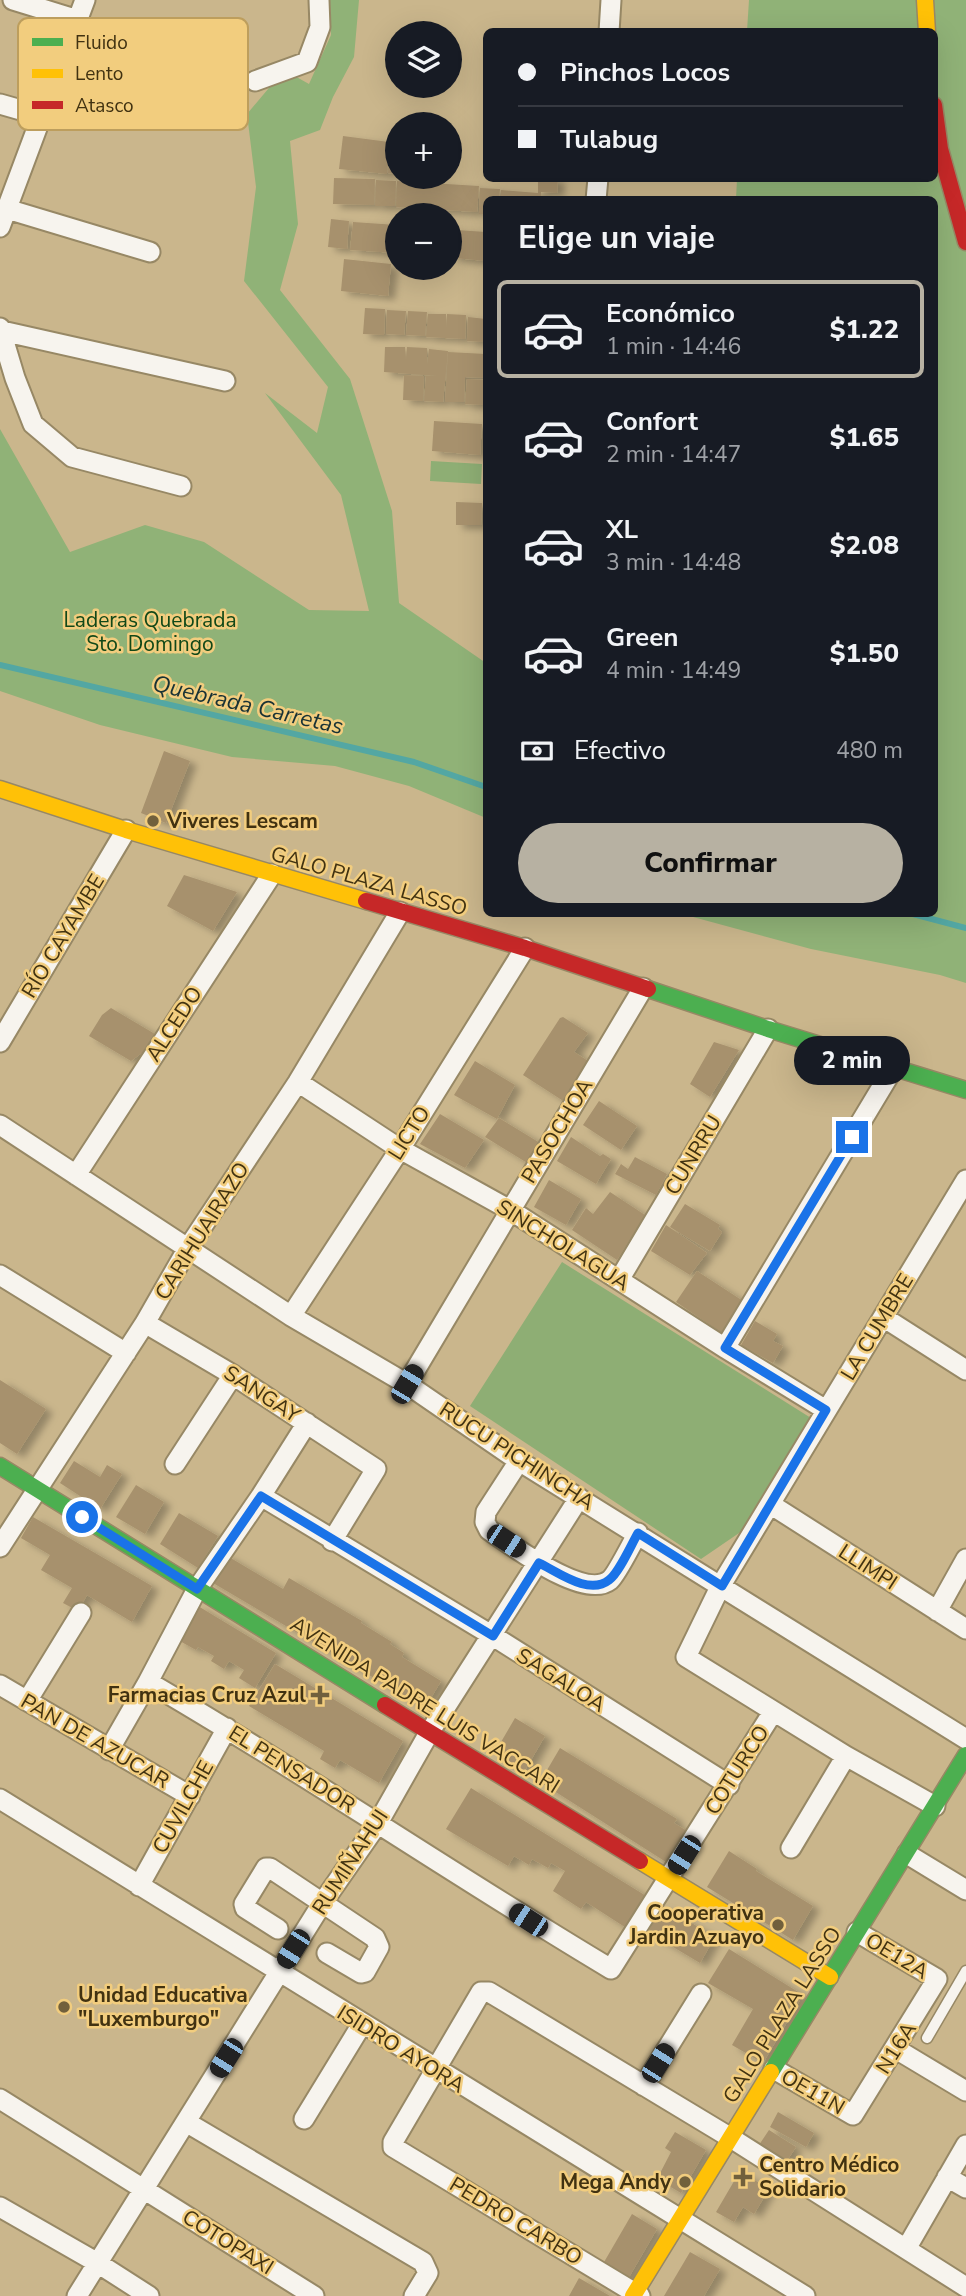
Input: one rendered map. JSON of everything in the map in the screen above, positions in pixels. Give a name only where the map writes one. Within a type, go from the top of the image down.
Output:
[{"type":"main road","points":[[925,0],[927,28]]},
{"type":"main road","points":[[938,134],[966,242]]},
{"type":"main road","name":"GALO PLAZA LASSO","points":[[0,789],[126,830],[524,948],[768,1029],[966,1090]]},
{"type":"main road","name":"AVENIDA PADRE LUIS VACCARI","points":[[0,1466],[429,1733],[830,1977]]},
{"type":"main road","name":"GALO PLAZA LASSO","points":[[636,2295],[934,1807],[960,1780],[966,1755]]},
{"type":"street","points":[[13,0],[72,18]]},
{"type":"street","points":[[79,18],[86,0]]},
{"type":"street","points":[[254,81],[307,62],[320,27],[319,0]]},
{"type":"street","points":[[609,28],[611,0]]},
{"type":"street","points":[[0,104],[18,109]]},
{"type":"street","points":[[37,130],[3,218],[150,252]]},
{"type":"street","points":[[181,486],[72,457],[33,424],[15,378],[1,330],[225,381]]},
{"type":"street","name":"RÍO CAYAMBE","points":[[0,1042],[126,830]]},
{"type":"street","name":"ALCEDO","points":[[76,1175],[272,874]]},
{"type":"street","name":"CARIHUAIRAZO","points":[[0,1547],[145,1323],[188,1248],[298,1082],[400,912]]},
{"type":"street","name":"LICTO","points":[[291,1316],[400,1149],[524,948]]},
{"type":"street","name":"PASOCHOA","points":[[407,1384],[643,988]]},
{"type":"street","name":"CUNRRU","points":[[619,1280],[768,1029]]},
{"type":"street","points":[[725,1348],[894,1067]]},
{"type":"street","name":"SINCHOLAGUA","points":[[298,1082],[400,1149],[510,1210],[826,1410]]},
{"type":"street","name":"RUCU PICHINCHA","points":[[0,1125],[291,1316],[407,1384],[519,1461],[966,1739]]},
{"type":"street","name":"LA CUMBRE","points":[[773,1712],[686,1657],[722,1586],[770,1504],[966,1180]]},
{"type":"street","points":[[0,1275],[126,1353]]},
{"type":"street","points":[[883,1317],[966,1370]]},
{"type":"street","name":"SANGAY","points":[[145,1323],[233,1375],[376,1469],[332,1541]]},
{"type":"street","points":[[175,1464],[233,1375]]},
{"type":"street","points":[[109,1750],[197,1589],[307,1423]]},
{"type":"street","points":[[519,1461],[486,1512],[485,1522],[489,1530],[539,1563],[583,1585],[596,1586],[611,1580],[638,1533]]},
{"type":"street","name":"RUMIÑAHUI","points":[[76,2296],[323,1902],[378,1823],[429,1733],[579,1499]]},
{"type":"street","name":"SAGALOA","points":[[256,1502],[332,1541],[493,1636],[729,1785]]},
{"type":"street","name":"LLIMPI","points":[[770,1504],[966,1629]]},
{"type":"street","points":[[937,1611],[966,1559]]},
{"type":"street","points":[[27,1701],[81,1613]]},
{"type":"street","name":"EL PENSADOR","points":[[148,1682],[611,1969]]},
{"type":"street","name":"PAN DE AZUCAR","points":[[0,1685],[190,1796]]},
{"type":"street","points":[[773,1712],[934,1807]]},
{"type":"street","name":"COTURCO","points":[[611,1969],[773,1712]]},
{"type":"street","name":"CUVILCHE","points":[[139,1886],[226,1728]]},
{"type":"street","points":[[791,1848],[846,1756]]},
{"type":"street","name":"ISIDRO AYORA","points":[[0,1799],[804,2296]]},
{"type":"street","points":[[906,1854],[966,1890]]},
{"type":"street","points":[[278,1929],[245,1908],[244,1904],[266,1868],[271,1868],[323,1902],[376,1938],[379,1943],[365,1972],[361,1973],[327,1953]]},
{"type":"street","name":"OE12A","points":[[857,1932],[937,1979]]},
{"type":"street","name":"N16A","points":[[853,2115],[937,1979]]},
{"type":"street","points":[[434,2069],[481,1992],[489,1992],[731,2137],[966,2287]]},
{"type":"street","points":[[644,2086],[701,1994]]},
{"type":"street","points":[[304,2119],[362,2024]]},
{"type":"street","points":[[896,2049],[966,2091]]},
{"type":"street","name":"PEDRO CARBO","points":[[434,2069],[393,2142],[393,2147],[636,2295]]},
{"type":"street","name":"OE11N","points":[[774,2069],[853,2115]]},
{"type":"street","name":"COTOPAXI","points":[[0,2099],[314,2296]]},
{"type":"street","points":[[186,2122],[423,2262],[428,2273],[414,2296]]},
{"type":"street","points":[[906,2249],[966,2145]]},
{"type":"street","points":[[947,2177],[966,2188]]},
{"type":"street","points":[[0,2207],[149,2296]]},
{"type":"lane","points":[[927,2038],[966,1971]]},
{"type":"green space","name":"Laderas Quebrada Sto. Domingo","points":[[330,0],[359,0],[354,57],[333,97],[320,130],[290,141],[298,224],[280,290],[350,379],[392,511],[399,603],[483,661],[483,817],[409,786],[335,766],[232,757],[100,725],[0,691],[0,429],[70,552],[145,525],[204,542],[309,610],[369,611],[341,495],[265,393],[317,433],[328,387],[244,281],[256,187],[248,113],[284,70],[309,84],[331,35]]},
{"type":"green space","points":[[749,0],[966,0],[966,983],[940,975],[811,949],[693,917],[938,917],[938,196],[736,196],[737,182],[938,182],[938,28],[747,28]]},
{"type":"green space","points":[[431,461],[482,464],[481,484],[430,481]]},
{"type":"green space","points":[[562,1262],[811,1418],[742,1531],[701,1559],[470,1406]]},
{"type":"building","points":[[343,136],[385,141],[385,174],[339,169]]},
{"type":"building","points":[[334,178],[375,179],[374,205],[333,204]]},
{"type":"building","points":[[376,180],[385,180],[385,189],[396,189],[395,203],[375,206]]},
{"type":"building","points":[[538,182],[558,182],[557,193],[541,192],[541,196],[501,196],[501,190],[538,193]]},
{"type":"building","points":[[462,185],[479,186],[477,212],[462,211],[462,203],[396,203],[397,189],[462,189]]},
{"type":"building","points":[[480,188],[500,189],[499,196],[483,196],[483,214],[479,214]]},
{"type":"building","points":[[331,219],[349,221],[347,249],[328,247]]},
{"type":"building","points":[[353,222],[385,224],[385,252],[350,250]]},
{"type":"building","points":[[462,230],[483,232],[483,261],[462,259]]},
{"type":"building","points":[[344,259],[385,263],[385,280],[390,280],[388,296],[341,291]]},
{"type":"building","points":[[365,308],[385,309],[384,335],[363,334]]},
{"type":"building","points":[[387,310],[406,311],[404,335],[386,334]]},
{"type":"building","points":[[408,311],[427,312],[425,336],[406,335]]},
{"type":"building","points":[[428,314],[446,314],[447,328],[447,314],[466,315],[465,339],[426,337]]},
{"type":"building","points":[[468,317],[483,319],[483,342],[467,341]]},
{"type":"building","points":[[385,347],[405,347],[406,360],[407,347],[427,348],[427,365],[429,349],[448,351],[443,402],[424,401],[426,376],[437,376],[384,372]]},
{"type":"building","points":[[448,352],[483,354],[483,378],[465,377],[464,402],[445,402]]},
{"type":"building","points":[[404,375],[424,376],[423,401],[403,400]]},
{"type":"building","points":[[467,379],[483,380],[483,405],[465,404]]},
{"type":"building","points":[[434,421],[482,424],[480,455],[432,451]]},
{"type":"building","points":[[456,502],[482,503],[481,525],[456,525]]},
{"type":"building","points":[[164,751],[190,761],[166,823],[141,813]]},
{"type":"building","points":[[184,875],[237,892],[213,931],[167,906]]},
{"type":"building","points":[[111,1008],[160,1037],[149,1056],[143,1052],[131,1061],[89,1036],[102,1015]]},
{"type":"building","points":[[563,1017],[588,1033],[574,1052],[593,1064],[568,1104],[523,1075]]},
{"type":"building","points":[[714,1042],[739,1050],[710,1097],[690,1084]]},
{"type":"building","points":[[475,1061],[515,1085],[497,1119],[454,1095]]},
{"type":"building","points":[[599,1101],[637,1126],[621,1150],[583,1125]]},
{"type":"building","points":[[440,1114],[484,1140],[465,1168],[420,1144]]},
{"type":"building","points":[[499,1118],[540,1143],[529,1164],[485,1137]]},
{"type":"building","points":[[571,1137],[600,1156],[603,1154],[611,1159],[596,1184],[557,1161]]},
{"type":"building","points":[[635,1157],[667,1174],[656,1195],[615,1174],[621,1164],[628,1169]]},
{"type":"building","points":[[549,1180],[581,1199],[566,1225],[534,1207]]},
{"type":"building","points":[[610,1192],[645,1215],[617,1260],[572,1230],[586,1208],[593,1214]]},
{"type":"building","points":[[685,1204],[720,1225],[718,1229],[722,1232],[710,1251],[670,1227]]},
{"type":"building","points":[[666,1225],[707,1253],[690,1275],[651,1251]]},
{"type":"building","points":[[697,1271],[743,1301],[722,1333],[676,1302]]},
{"type":"building","points":[[755,1321],[777,1334],[773,1341],[783,1346],[773,1363],[741,1345]]},
{"type":"building","points":[[0,1380],[46,1409],[17,1454],[0,1443]]},
{"type":"building","points":[[74,1461],[100,1477],[107,1465],[122,1474],[100,1509],[60,1483]]},
{"type":"building","points":[[136,1485],[164,1502],[145,1534],[116,1517]]},
{"type":"building","points":[[179,1513],[218,1536],[198,1568],[160,1544]]},
{"type":"building","points":[[33,1517],[152,1586],[132,1622],[87,1595],[78,1611],[63,1603],[72,1588],[41,1570],[50,1555],[21,1538]]},
{"type":"building","points":[[224,1554],[283,1589],[289,1578],[392,1642],[390,1644],[404,1653],[402,1657],[441,1681],[425,1708],[208,1580]]},
{"type":"building","points":[[198,1606],[276,1653],[255,1688],[239,1678],[244,1670],[229,1661],[224,1669],[211,1661],[214,1656],[178,1640]]},
{"type":"building","points":[[275,1664],[403,1741],[379,1783],[340,1760],[335,1768],[320,1759],[324,1751],[249,1706]]},
{"type":"building","points":[[515,1718],[545,1736],[524,1772],[494,1754]]},
{"type":"building","points":[[560,1748],[677,1819],[674,1823],[692,1834],[677,1859],[666,1862],[540,1782]]},
{"type":"building","points":[[471,1788],[651,1899],[631,1931],[586,1902],[581,1909],[553,1891],[565,1871],[551,1863],[548,1868],[532,1859],[529,1865],[514,1856],[508,1866],[446,1829]]},
{"type":"building","points":[[729,1851],[813,1906],[793,1940],[707,1887]]},
{"type":"building","points":[[663,1906],[715,1937],[700,1963],[648,1932]]},
{"type":"building","points":[[729,1949],[803,1995],[763,2063],[732,2045],[753,2009],[708,1983]]},
{"type":"building","points":[[778,2112],[814,2133],[806,2147],[770,2127]]},
{"type":"building","points":[[769,2130],[796,2147],[786,2162],[759,2145]]},
{"type":"building","points":[[675,2132],[706,2150],[681,2193],[657,2179],[671,2152],[665,2148]]},
{"type":"building","points":[[740,2171],[769,2189],[754,2214],[743,2207],[734,2222],[716,2212]]},
{"type":"building","points":[[632,2214],[657,2229],[625,2284],[600,2269]]},
{"type":"building","points":[[690,2252],[720,2269],[704,2296],[664,2296]]},
{"type":"building","points":[[579,2278],[610,2296],[569,2296]]},
{"type":"waterway","name":"Quebrada Carretas","points":[[0,665],[414,762],[483,786]]},
{"type":"waterway","name":"Quebrada Carretas","points":[[924,917],[966,928]]},
{"type":"traffic: fast","points":[[648,989],[966,1090]]},
{"type":"traffic: fast","points":[[0,1466],[385,1705]]},
{"type":"traffic: fast","points":[[771,2072],[966,1755]]},
{"type":"traffic: slow","points":[[925,0],[927,28]]},
{"type":"traffic: slow","points":[[0,789],[126,830],[366,901]]},
{"type":"traffic: slow","points":[[640,1861],[830,1977]]},
{"type":"traffic: slow","points":[[633,2296],[771,2072]]},
{"type":"traffic: jam","points":[[938,134],[966,242]]},
{"type":"traffic: jam","points":[[366,901],[525,948],[648,989]]},
{"type":"traffic: jam","points":[[385,1705],[640,1861]]},
{"type":"place","name":"Viveres Lescam","points":[[153,821]]},
{"type":"place","name":"Farmacias Cruz Azul","points":[[320,1695]]},
{"type":"place","name":"Cooperativa Jardin Azuayo","points":[[778,1925]]},
{"type":"place","name":"Unidad Educativa \"Luxemburgo\"","points":[[64,2007]]},
{"type":"place","name":"Centro Médico Solidario","points":[[743,2177]]},
{"type":"place","name":"Mega Andy","points":[[685,2182]]},
{"type":"route","points":[[82,1517],[197,1589],[261,1496],[493,1636],[539,1563],[583,1585],[596,1586],[611,1580],[638,1533],[722,1586],[826,1410],[725,1348],[852,1137]]}]
